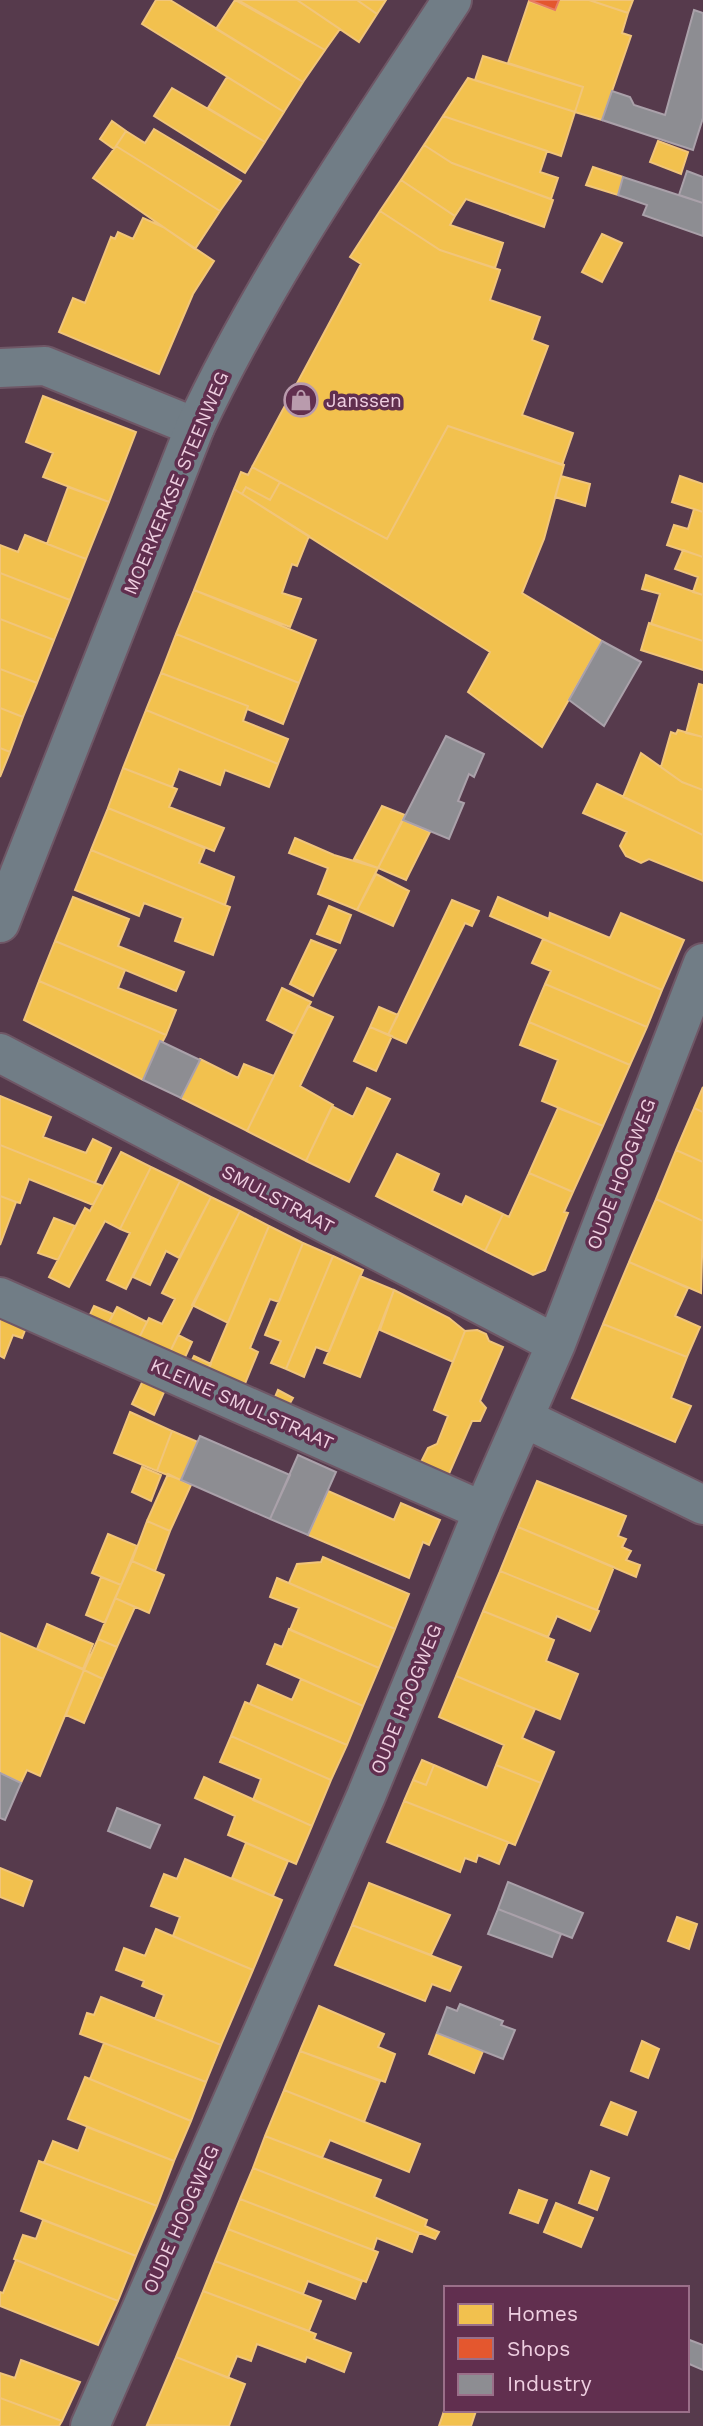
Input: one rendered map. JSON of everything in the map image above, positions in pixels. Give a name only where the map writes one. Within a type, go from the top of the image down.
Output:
[{"type":"street","name":"MOERKERKSE STEENWEG","points":[[0,923],[195,427],[246,324],[285,258],[452,0]]},
{"type":"street","points":[[0,368],[45,366],[195,427]]},
{"type":"street","name":"OUDE HOOGWEG","points":[[90,2426],[366,1796],[483,1511],[556,1344],[703,963]]},
{"type":"street","name":"SMULSTRAAT","points":[[0,1053],[556,1344]]},
{"type":"street","name":"KLEINE SMULSTRAAT","points":[[0,1297],[483,1511]]},
{"type":"street","points":[[524,1418],[703,1505]]},
{"type":"building: Homes","points":[[156,0],[170,0],[303,82],[284,112],[142,24]]},
{"type":"building: Homes","points":[[235,0],[325,50],[303,82],[216,29]]},
{"type":"building: Homes","points":[[238,0],[297,0],[340,29],[325,50]]},
{"type":"building: Homes","points":[[297,0],[357,0],[377,14],[359,42]]},
{"type":"building: Homes","points":[[357,0],[386,0],[377,14]]},
{"type":"building: Homes","points":[[559,0],[589,0],[628,13],[622,33],[631,36],[602,120],[575,112],[583,87],[508,63],[529,1],[555,10]]},
{"type":"building: Homes","points":[[589,0],[633,0],[628,13]]},
{"type":"building: Homes","points":[[483,56],[583,87],[575,112],[475,80]]},
{"type":"building: Homes","points":[[227,77],[284,112],[265,142],[208,108]]},
{"type":"building: Homes","points":[[468,78],[575,112],[561,156],[443,116]]},
{"type":"building: Homes","points":[[172,88],[265,142],[245,173],[154,116]]},
{"type":"building: Homes","points":[[443,116],[547,151],[540,172],[558,178],[551,199],[452,163],[424,145]]},
{"type":"building: Homes","points":[[112,121],[126,131],[114,149],[100,139]]},
{"type":"building: Homes","points":[[154,129],[241,181],[220,211],[116,146],[126,131],[145,143]]},
{"type":"building: Homes","points":[[658,141],[688,152],[681,174],[650,162]]},
{"type":"building: Homes","points":[[424,145],[452,163],[553,200],[544,227],[466,199],[455,216],[401,180]]},
{"type":"building: Homes","points":[[116,146],[220,211],[195,249],[93,178]]},
{"type":"building: Homes","points":[[593,167],[623,177],[618,195],[586,185]]},
{"type":"building: Homes","points":[[401,180],[455,216],[450,225],[503,243],[495,268],[440,250],[380,211]]},
{"type":"building: Homes","points":[[380,211],[440,250],[500,270],[490,300],[540,317],[532,340],[548,346],[522,415],[573,433],[562,465],[448,426],[387,539],[252,467],[361,264],[350,257]]},
{"type":"building: Homes","points":[[143,218],[163,227],[214,261],[193,294],[159,374],[59,332],[73,298],[85,303],[111,237],[115,239],[118,232],[133,239]]},
{"type":"building: Homes","points":[[602,234],[622,243],[602,282],[582,272]]},
{"type":"building: Homes","points":[[43,396],[136,432],[109,502],[43,477],[53,453],[26,442]]},
{"type":"building: Homes","points":[[448,426],[564,465],[544,539],[522,593],[602,641],[542,747],[468,692],[490,652],[242,494],[246,487],[270,500],[280,482],[387,539]]},
{"type":"building: Homes","points":[[252,467],[280,482],[270,500],[246,487],[242,494],[234,489],[241,472],[248,475]]},
{"type":"building: Homes","points":[[561,476],[590,484],[585,506],[555,497]]},
{"type":"building: Homes","points":[[680,476],[703,484],[703,512],[672,502]]},
{"type":"building: Homes","points":[[68,487],[109,502],[86,559],[47,544]]},
{"type":"building: Homes","points":[[234,489],[309,536],[297,566],[292,564],[282,593],[301,599],[290,627],[194,590]]},
{"type":"building: Homes","points":[[694,509],[703,512],[703,557],[667,545],[674,525],[688,529]]},
{"type":"building: Homes","points":[[25,535],[86,559],[70,600],[0,573],[0,545],[18,552]]},
{"type":"building: Homes","points":[[683,550],[703,557],[703,595],[693,592],[698,577],[675,569]]},
{"type":"building: Homes","points":[[0,573],[70,600],[54,640],[0,619]]},
{"type":"building: Homes","points":[[646,575],[703,595],[703,641],[651,624],[660,594],[642,589]]},
{"type":"building: Homes","points":[[194,590],[316,640],[299,683],[176,634]]},
{"type":"building: Homes","points":[[0,619],[54,640],[37,683],[0,669]]},
{"type":"building: Homes","points":[[649,623],[703,641],[703,670],[641,650]]},
{"type":"building: Homes","points":[[176,634],[299,683],[283,724],[247,709],[248,706],[161,673]]},
{"type":"building: Homes","points":[[0,669],[37,683],[23,717],[0,708]]},
{"type":"building: Homes","points":[[161,673],[248,706],[243,721],[288,739],[278,764],[146,710]]},
{"type":"building: Homes","points":[[699,684],[703,685],[703,737],[686,733]]},
{"type":"building: Homes","points":[[0,708],[23,717],[10,752],[0,748]]},
{"type":"building: Homes","points":[[146,710],[278,764],[269,787],[225,770],[220,785],[179,769],[172,787],[123,768]]},
{"type":"building: Homes","points":[[678,730],[703,737],[703,790],[682,782],[661,767],[671,732],[676,734]]},
{"type":"building: Homes","points":[[0,748],[10,752],[0,777]]},
{"type":"building: Homes","points":[[641,753],[682,782],[703,790],[703,835],[623,797]]},
{"type":"building: Homes","points":[[123,768],[177,789],[169,807],[224,828],[214,851],[108,808]]},
{"type":"building: Homes","points":[[597,784],[703,835],[703,881],[649,859],[641,863],[626,856],[620,846],[627,832],[583,813]]},
{"type":"building: Homes","points":[[382,806],[405,815],[378,868],[354,859]]},
{"type":"building: Homes","points":[[108,808],[205,848],[199,863],[234,877],[225,905],[91,850]]},
{"type":"building: Homes","points":[[403,820],[430,832],[406,880],[378,868]]},
{"type":"building: Homes","points":[[295,838],[334,855],[378,868],[357,910],[318,894],[328,868],[289,853]]},
{"type":"building: Homes","points":[[91,850],[230,907],[213,955],[175,941],[183,918],[144,903],[139,916],[75,890]]},
{"type":"building: Homes","points":[[376,874],[409,891],[393,926],[357,910]]},
{"type":"building: Homes","points":[[73,897],[129,919],[118,946],[184,972],[176,991],[55,941]]},
{"type":"building: Homes","points":[[498,897],[549,919],[550,913],[610,938],[621,913],[684,940],[662,990],[490,916]]},
{"type":"building: Homes","points":[[452,900],[479,911],[472,926],[465,923],[406,1043],[388,1035]]},
{"type":"building: Homes","points":[[329,906],[351,915],[340,943],[317,934]]},
{"type":"building: Homes","points":[[543,939],[662,990],[647,1027],[545,984],[551,971],[532,963]]},
{"type":"building: Homes","points":[[311,940],[336,950],[313,996],[290,984]]},
{"type":"building: Homes","points":[[55,941],[125,970],[118,988],[176,1010],[166,1035],[39,981]]},
{"type":"building: Homes","points":[[39,981],[166,1035],[143,1080],[24,1020]]},
{"type":"building: Homes","points":[[545,984],[647,1027],[630,1065],[529,1022]]},
{"type":"building: Homes","points":[[282,988],[311,1002],[294,1034],[267,1020]]},
{"type":"building: Homes","points":[[308,1006],[333,1017],[300,1086],[333,1105],[306,1161],[247,1131]]},
{"type":"building: Homes","points":[[379,1007],[398,1015],[388,1035],[370,1027]]},
{"type":"building: Homes","points":[[529,1022],[630,1065],[603,1126],[542,1101],[558,1060],[520,1045]]},
{"type":"building: Homes","points":[[370,1027],[392,1036],[376,1071],[354,1061]]},
{"type":"building: Homes","points":[[200,1059],[238,1078],[244,1064],[274,1076],[247,1131],[181,1098]]},
{"type":"building: Homes","points":[[703,1087],[703,1112],[694,1108]]},
{"type":"building: Homes","points":[[367,1088],[390,1099],[349,1182],[306,1161],[332,1106],[353,1117]]},
{"type":"building: Homes","points":[[0,1096],[51,1117],[43,1137],[86,1153],[93,1139],[111,1148],[95,1183],[0,1145]]},
{"type":"building: Homes","points":[[558,1108],[603,1126],[573,1192],[529,1173]]},
{"type":"building: Homes","points":[[694,1108],[703,1112],[703,1162],[676,1150]]},
{"type":"building: Homes","points":[[0,1145],[103,1186],[93,1205],[29,1179],[20,1203],[0,1196]]},
{"type":"building: Homes","points":[[676,1150],[703,1162],[703,1221],[656,1199]]},
{"type":"building: Homes","points":[[121,1152],[151,1167],[120,1229],[105,1221],[69,1287],[49,1277],[85,1208],[90,1211]]},
{"type":"building: Homes","points":[[397,1154],[439,1174],[432,1191],[462,1205],[466,1196],[503,1214],[485,1251],[376,1196]]},
{"type":"building: Homes","points":[[151,1167],[180,1181],[126,1289],[107,1280],[130,1233],[120,1229]]},
{"type":"building: Homes","points":[[529,1173],[573,1192],[564,1212],[568,1213],[545,1270],[533,1275],[485,1251],[503,1214],[509,1217]]},
{"type":"building: Homes","points":[[180,1181],[211,1197],[179,1258],[166,1251],[150,1285],[133,1277]]},
{"type":"building: Homes","points":[[0,1196],[16,1202],[0,1245]]},
{"type":"building: Homes","points":[[211,1197],[240,1211],[167,1358],[136,1344],[149,1318],[162,1324],[175,1299],[162,1293]]},
{"type":"building: Homes","points":[[656,1199],[703,1221],[701,1293],[629,1262]]},
{"type":"building: Homes","points":[[240,1211],[269,1226],[228,1323],[192,1305]]},
{"type":"building: Homes","points":[[54,1218],[75,1226],[58,1260],[38,1253]]},
{"type":"building: Homes","points":[[269,1226],[303,1243],[279,1302],[270,1299],[250,1348],[258,1352],[242,1391],[206,1374]]},
{"type":"building: Homes","points":[[303,1243],[333,1256],[286,1369],[271,1363],[281,1341],[265,1335]]},
{"type":"building: Homes","points":[[333,1256],[363,1270],[329,1352],[316,1347],[304,1377],[286,1369]]},
{"type":"building: Homes","points":[[629,1262],[688,1288],[675,1316],[700,1327],[687,1357],[603,1324]]},
{"type":"building: Homes","points":[[360,1276],[394,1290],[360,1377],[324,1363]]},
{"type":"building: Homes","points":[[394,1290],[449,1318],[465,1331],[453,1362],[380,1330]]},
{"type":"building: Homes","points":[[94,1306],[113,1314],[105,1330],[86,1323]]},
{"type":"building: Homes","points":[[117,1307],[147,1322],[136,1344],[105,1330]]},
{"type":"building: Homes","points":[[0,1308],[29,1320],[22,1338],[13,1335],[4,1358],[0,1356]]},
{"type":"building: Homes","points":[[603,1324],[687,1357],[671,1398],[691,1406],[675,1442],[572,1398]]},
{"type":"building: Homes","points":[[477,1330],[486,1334],[489,1341],[503,1347],[480,1401],[486,1408],[480,1421],[472,1421],[445,1483],[417,1470],[428,1448],[437,1444],[448,1416],[434,1410],[465,1331]]},
{"type":"building: Homes","points":[[178,1335],[192,1342],[182,1364],[167,1358]]},
{"type":"building: Homes","points":[[194,1356],[211,1364],[206,1374],[189,1366]]},
{"type":"building: Homes","points":[[146,1374],[168,1383],[154,1415],[132,1404]]},
{"type":"building: Homes","points":[[278,1390],[293,1398],[286,1410],[272,1404]]},
{"type":"building: Homes","points":[[130,1412],[172,1431],[157,1471],[114,1453]]},
{"type":"building: Homes","points":[[172,1431],[198,1442],[181,1480],[157,1471]]},
{"type":"building: Homes","points":[[142,1467],[161,1475],[151,1501],[132,1492]]},
{"type":"building: Homes","points":[[168,1474],[191,1485],[170,1531],[147,1521]]},
{"type":"building: Homes","points":[[537,1481],[626,1516],[618,1536],[626,1539],[622,1547],[631,1551],[626,1560],[640,1565],[636,1577],[518,1527]]},
{"type":"building: Homes","points":[[328,1491],[394,1520],[401,1503],[440,1520],[429,1545],[423,1542],[409,1578],[308,1535]]},
{"type":"building: Homes","points":[[147,1521],[170,1531],[155,1571],[132,1561]]},
{"type":"building: Homes","points":[[518,1527],[614,1567],[597,1610],[500,1571]]},
{"type":"building: Homes","points":[[108,1534],[137,1546],[121,1585],[92,1573]]},
{"type":"building: Homes","points":[[323,1557],[409,1594],[395,1629],[289,1583],[297,1564],[321,1562]]},
{"type":"building: Homes","points":[[132,1561],[164,1575],[149,1613],[115,1598]]},
{"type":"building: Homes","points":[[500,1571],[599,1611],[590,1631],[557,1616],[548,1637],[483,1611]]},
{"type":"building: Homes","points":[[101,1577],[121,1585],[105,1623],[86,1615]]},
{"type":"building: Homes","points":[[277,1578],[395,1629],[379,1668],[290,1630],[299,1608],[270,1597]]},
{"type":"building: Homes","points":[[115,1598],[135,1607],[117,1647],[98,1639]]},
{"type":"building: Homes","points":[[483,1611],[554,1640],[546,1661],[578,1674],[560,1719],[456,1676]]},
{"type":"building: Homes","points":[[47,1624],[93,1644],[83,1669],[37,1649]]},
{"type":"building: Homes","points":[[289,1629],[379,1668],[363,1706],[267,1664],[275,1644],[282,1647]]},
{"type":"building: Homes","points":[[0,1633],[84,1670],[40,1776],[27,1770],[21,1783],[0,1773]]},
{"type":"building: Homes","points":[[98,1639],[117,1647],[103,1679],[84,1670]]},
{"type":"building: Homes","points":[[84,1670],[103,1679],[84,1723],[66,1715]]},
{"type":"building: Homes","points":[[456,1676],[535,1709],[522,1738],[554,1752],[541,1783],[496,1765],[504,1745],[439,1717]]},
{"type":"building: Homes","points":[[301,1679],[363,1706],[347,1745],[250,1704],[258,1685],[292,1700]]},
{"type":"building: Homes","points":[[245,1702],[347,1745],[331,1780],[231,1736]]},
{"type":"building: Homes","points":[[231,1736],[331,1780],[312,1826],[253,1800],[261,1779],[220,1762]]},
{"type":"building: Homes","points":[[422,1760],[434,1765],[426,1785],[413,1780]]},
{"type":"building: Homes","points":[[434,1765],[487,1788],[496,1765],[541,1783],[515,1845],[404,1801],[413,1780],[426,1785]]},
{"type":"building: Homes","points":[[204,1777],[312,1826],[296,1864],[228,1835],[235,1816],[195,1798]]},
{"type":"building: Homes","points":[[404,1801],[508,1842],[499,1864],[478,1855],[476,1862],[465,1858],[460,1872],[387,1842]]},
{"type":"building: Homes","points":[[246,1843],[288,1861],[273,1896],[232,1878]]},
{"type":"building: Homes","points":[[185,1859],[282,1900],[253,1970],[173,1936],[180,1917],[151,1906],[164,1874],[177,1879]]},
{"type":"building: Homes","points":[[0,1868],[32,1881],[23,1906],[0,1897]]},
{"type":"building: Homes","points":[[369,1883],[450,1915],[431,1955],[352,1925]]},
{"type":"building: Homes","points":[[677,1917],[697,1924],[689,1949],[668,1941]]},
{"type":"building: Homes","points":[[352,1925],[461,1967],[450,1991],[432,1984],[425,2001],[335,1965]]},
{"type":"building: Homes","points":[[156,1929],[253,1970],[221,2045],[155,2019],[164,1995],[142,1986],[144,1981],[116,1970],[124,1948],[145,1956]]},
{"type":"building: Homes","points":[[101,1997],[221,2045],[206,2082],[80,2034],[87,2013],[94,2015]]},
{"type":"building: Homes","points":[[319,2006],[384,2034],[378,2047],[395,2054],[385,2082],[300,2051]]},
{"type":"building: Homes","points":[[437,2033],[483,2051],[474,2073],[429,2054]]},
{"type":"building: Homes","points":[[642,2041],[659,2049],[648,2078],[631,2071]]},
{"type":"building: Homes","points":[[104,2043],[206,2082],[191,2121],[90,2079]]},
{"type":"building: Homes","points":[[300,2051],[380,2081],[364,2122],[284,2090]]},
{"type":"building: Homes","points":[[85,2077],[191,2121],[174,2161],[68,2119]]},
{"type":"building: Homes","points":[[284,2090],[420,2144],[409,2172],[330,2140],[322,2158],[265,2136]]},
{"type":"building: Homes","points":[[611,2102],[636,2112],[627,2135],[601,2125]]},
{"type":"building: Homes","points":[[87,2127],[174,2161],[157,2206],[44,2163],[53,2141],[78,2151]]},
{"type":"building: Homes","points":[[265,2136],[381,2180],[374,2197],[427,2220],[425,2226],[439,2232],[435,2239],[253,2168]]},
{"type":"building: Homes","points":[[39,2161],[157,2206],[136,2256],[21,2211]]},
{"type":"building: Homes","points":[[253,2168],[419,2233],[412,2252],[377,2238],[373,2250],[240,2199]]},
{"type":"building: Homes","points":[[591,2171],[609,2178],[597,2210],[579,2203]]},
{"type":"building: Homes","points":[[519,2190],[547,2200],[538,2223],[510,2213]]},
{"type":"building: Homes","points":[[240,2199],[378,2252],[366,2282],[228,2229]]},
{"type":"building: Homes","points":[[556,2203],[593,2218],[581,2247],[544,2232]]},
{"type":"building: Homes","points":[[43,2220],[136,2256],[118,2301],[14,2259],[23,2235],[36,2239]]},
{"type":"building: Homes","points":[[228,2229],[362,2281],[355,2299],[308,2281],[303,2294],[215,2261]]},
{"type":"building: Homes","points":[[16,2260],[118,2301],[98,2345],[0,2306],[0,2292],[3,2293]]},
{"type":"building: Homes","points":[[215,2261],[321,2301],[309,2331],[203,2291]]},
{"type":"building: Homes","points":[[203,2291],[316,2334],[314,2339],[351,2353],[344,2372],[307,2357],[305,2362],[257,2344],[251,2361],[237,2356],[228,2378],[176,2357]]},
{"type":"building: Homes","points":[[176,2357],[245,2384],[229,2426],[147,2425]]},
{"type":"building: Homes","points":[[21,2360],[80,2382],[62,2421],[0,2398],[0,2373],[15,2378]]},
{"type":"building: Homes","points":[[0,2398],[62,2421],[59,2426],[0,2426]]},
{"type":"building: Homes","points":[[444,2411],[476,2412],[471,2426],[439,2426]]},
{"type":"building: Shops","points":[[529,0],[559,0],[555,10]]},
{"type":"building: Industry","points":[[694,10],[703,13],[703,118],[693,150],[602,120],[612,91],[630,97],[634,105],[665,115]]},
{"type":"building: Industry","points":[[687,171],[703,177],[703,203],[679,195]]},
{"type":"building: Industry","points":[[623,177],[703,203],[703,236],[643,215],[647,205],[618,195]]},
{"type":"building: Industry","points":[[602,641],[641,662],[604,726],[569,700]]},
{"type":"building: Industry","points":[[446,736],[484,754],[474,777],[469,774],[458,801],[464,803],[449,839],[403,820]]},
{"type":"building: Industry","points":[[160,1041],[200,1060],[181,1098],[143,1080]]},
{"type":"building: Industry","points":[[200,1436],[290,1475],[270,1519],[181,1480]]},
{"type":"building: Industry","points":[[298,1455],[336,1472],[308,1535],[270,1519]]},
{"type":"building: Industry","points":[[0,1773],[21,1783],[5,1820],[0,1818]]},
{"type":"building: Industry","points":[[117,1808],[160,1825],[150,1848],[108,1831]]},
{"type":"building: Industry","points":[[508,1882],[583,1913],[572,1938],[498,1909]]},
{"type":"building: Industry","points":[[498,1909],[561,1934],[552,1957],[488,1934]]},
{"type":"building: Industry","points":[[460,2004],[503,2021],[501,2025],[515,2030],[503,2059],[437,2033],[447,2007],[457,2011]]},
{"type":"building: Industry","points":[[689,2340],[703,2345],[703,2370],[689,2364]]},
{"type":"place","name":"Janssen","points":[[301,400]]}]
